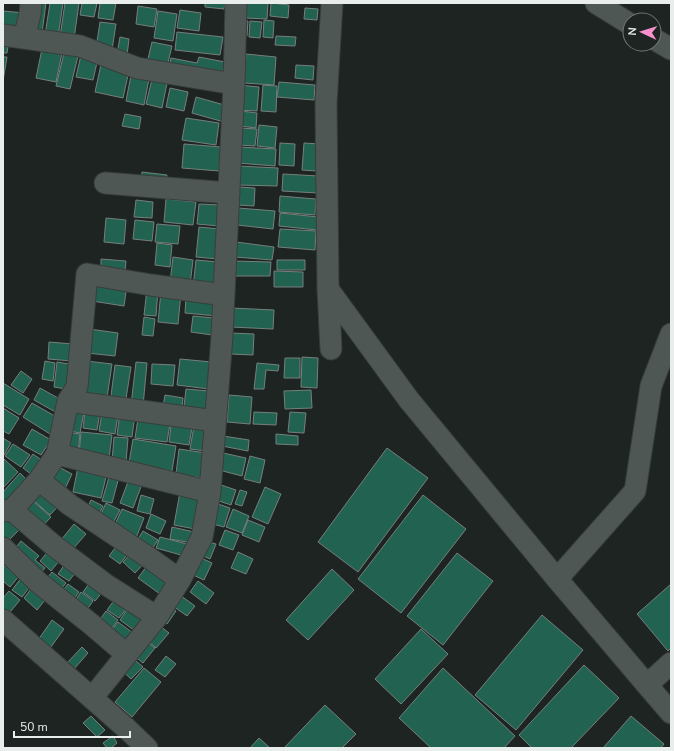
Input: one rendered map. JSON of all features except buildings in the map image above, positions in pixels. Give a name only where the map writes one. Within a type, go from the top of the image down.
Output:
[{"type":"street","points":[[24,38],[31,3]]},
{"type":"street","points":[[92,698],[157,617],[180,580],[202,537],[210,492],[224,295],[234,84],[236,3]]},
{"type":"street","points":[[331,349],[328,289],[326,103],[332,3]]},
{"type":"street","points":[[596,3],[622,19]]},
{"type":"street","points":[[3,35],[80,46],[137,68],[234,84]]},
{"type":"street","points":[[662,44],[671,49]]},
{"type":"street","points":[[105,182],[229,193]]},
{"type":"street","points":[[157,617],[105,584],[8,510],[38,480],[57,454],[68,401],[77,387],[87,274],[224,295]]},
{"type":"street","points":[[328,289],[409,400],[557,579],[671,713]]},
{"type":"street","points":[[557,579],[635,491],[652,386],[671,334]]},
{"type":"street","points":[[68,401],[215,420]]},
{"type":"street","points":[[57,454],[210,492]]},
{"type":"street","points":[[38,480],[70,506],[148,557],[180,580]]},
{"type":"street","points":[[3,548],[38,582],[126,654]]},
{"type":"street","points":[[3,620],[147,748]]},
{"type":"street","points":[[647,685],[671,663]]}]
